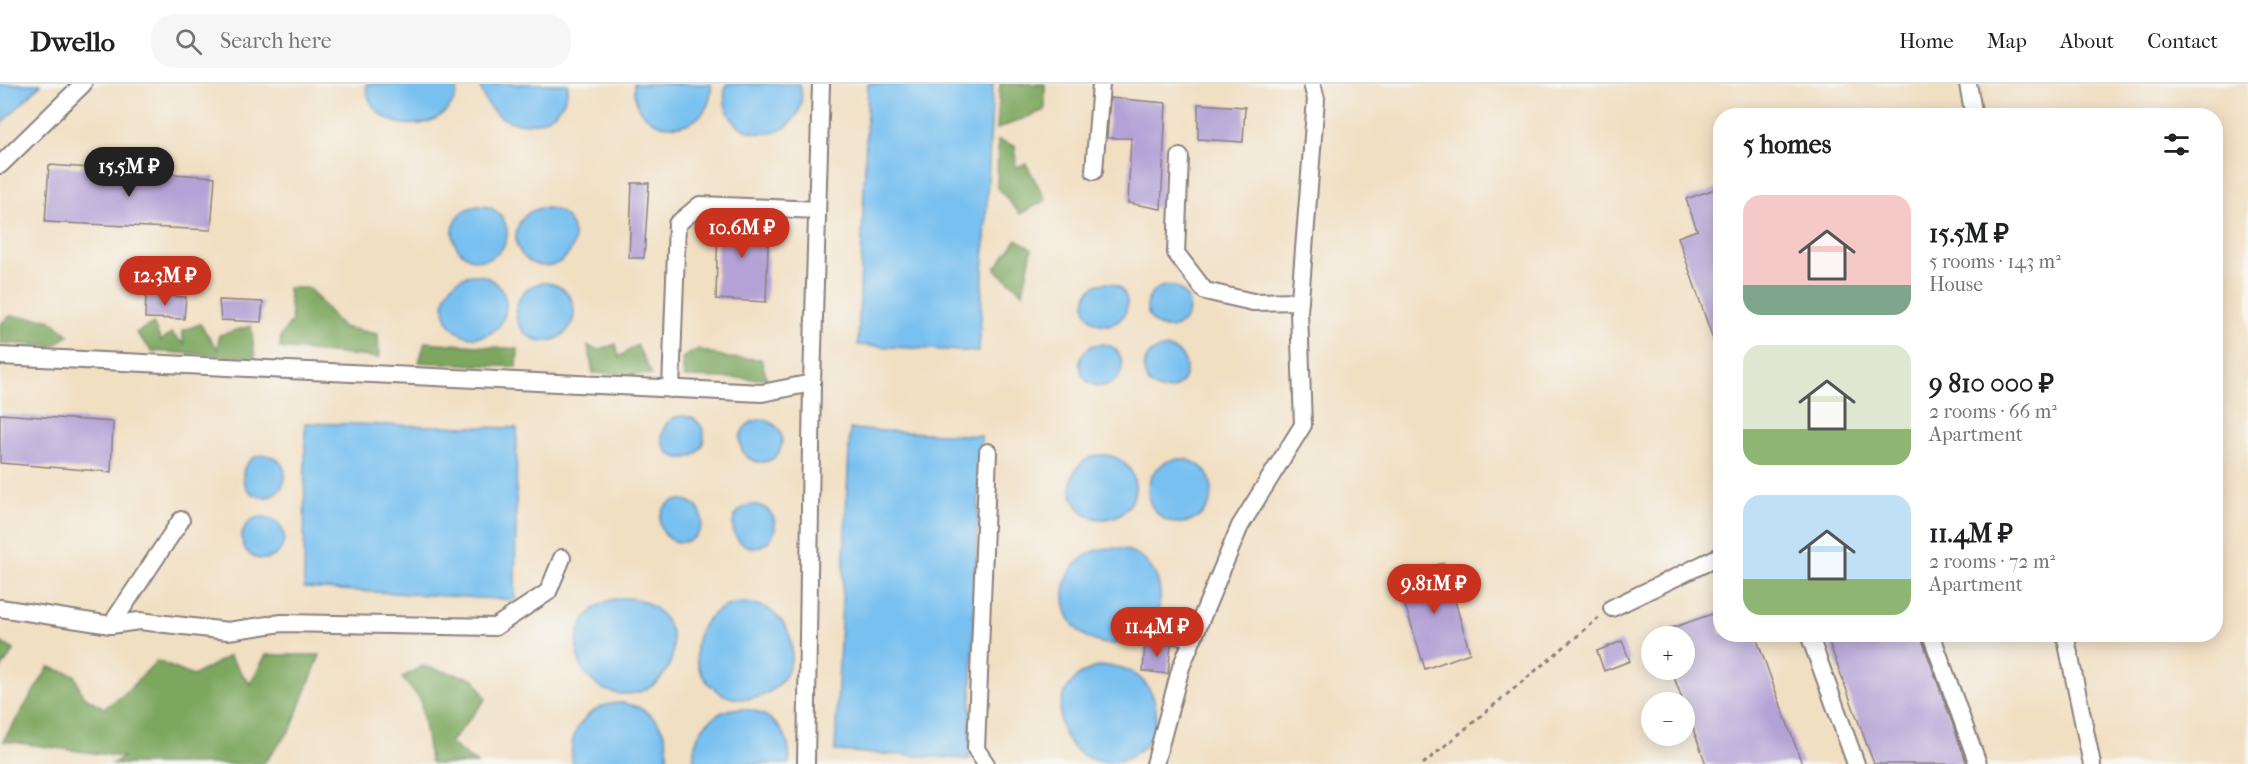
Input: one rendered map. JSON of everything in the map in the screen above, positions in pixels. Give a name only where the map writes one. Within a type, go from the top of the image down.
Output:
[{"type":"street","points":[[0,165],[83,84]]},
{"type":"street","points":[[806,764],[812,383],[821,84]]},
{"type":"street","points":[[1094,171],[1101,84]]},
{"type":"street","points":[[1155,764],[1181,666],[1240,526],[1303,425],[1300,301],[1316,99],[1312,84]]},
{"type":"street","points":[[1968,84],[1972,108]]},
{"type":"street","points":[[1180,157],[1176,253],[1205,291],[1253,302],[1300,301]]},
{"type":"street","points":[[671,389],[677,224],[700,205],[817,210]]},
{"type":"street","points":[[0,356],[762,393],[812,383]]},
{"type":"street","points":[[986,764],[976,749],[988,452]]},
{"type":"street","points":[[111,625],[181,520]]},
{"type":"street","points":[[0,608],[111,625],[139,621],[228,631],[282,623],[495,627],[548,592],[562,558]]},
{"type":"street","points":[[1612,608],[1713,559]]},
{"type":"street","points":[[1163,634],[1193,637]]},
{"type":"street","points":[[1812,642],[1856,764]]},
{"type":"street","points":[[1934,642],[1978,764]]},
{"type":"street","points":[[2067,642],[2092,764]]},
{"type":"path","points":[[1423,764],[1612,608]]},
{"type":"green space","points":[[1000,84],[1045,84],[1045,110],[997,129]]},
{"type":"green space","points":[[998,140],[1015,146],[1016,167],[1026,164],[1046,200],[1020,214],[997,187]]},
{"type":"green space","points":[[1017,239],[1032,249],[1023,293],[995,269]]},
{"type":"green space","points":[[288,288],[309,288],[342,327],[378,334],[379,358],[280,348],[281,336],[292,321]]},
{"type":"green space","points":[[10,316],[50,319],[69,335],[54,346],[0,343],[0,324]]},
{"type":"green space","points":[[153,323],[161,341],[171,333],[184,344],[182,331],[200,324],[218,350],[219,335],[251,326],[255,358],[152,351],[136,333]]},
{"type":"green space","points":[[425,342],[518,349],[517,367],[419,362]]},
{"type":"green space","points":[[616,344],[619,357],[637,345],[652,375],[593,373],[588,346],[598,350]]},
{"type":"green space","points":[[698,349],[728,358],[761,359],[767,379],[684,377],[682,358]]},
{"type":"green space","points":[[0,642],[14,650],[0,670]]},
{"type":"green space","points":[[266,655],[320,655],[291,729],[263,764],[112,764],[123,757],[3,741],[49,667],[75,675],[82,695],[104,708],[122,696],[157,661],[193,676],[229,656],[250,684]]},
{"type":"green space","points":[[422,666],[475,679],[486,699],[450,743],[477,764],[434,764],[430,761],[420,699],[402,678]]},
{"type":"water","points":[[0,84],[41,84],[0,125]]},
{"type":"water","points":[[366,84],[458,84],[453,102],[442,114],[428,122],[412,124],[395,122],[381,114],[371,102]]},
{"type":"water","points":[[480,84],[568,84],[564,101],[554,114],[541,121],[526,124],[511,121],[497,114],[486,102]]},
{"type":"water","points":[[634,84],[711,84],[708,103],[700,116],[687,124],[672,126],[658,124],[645,116],[637,102]]},
{"type":"water","points":[[726,84],[800,84],[801,106],[793,121],[779,130],[763,133],[747,130],[733,121],[725,105]]},
{"type":"water","points":[[868,84],[993,84],[979,352],[858,345]]},
{"type":"water","points":[[480,206],[490,208],[499,214],[505,223],[507,233],[505,243],[499,252],[490,258],[480,260],[470,258],[461,252],[455,243],[453,233],[455,223],[461,214],[470,208]]},
{"type":"water","points":[[545,208],[556,210],[569,221],[574,237],[572,248],[561,261],[545,266],[534,264],[521,253],[516,237],[518,226],[529,213]]},
{"type":"water","points":[[475,275],[497,284],[506,306],[497,328],[475,337],[453,328],[444,306],[453,284]]},
{"type":"water","points":[[539,283],[551,283],[566,291],[574,306],[574,318],[566,333],[551,341],[539,341],[524,333],[516,318],[516,306],[524,291]]},
{"type":"water","points":[[1106,283],[1114,284],[1121,289],[1126,296],[1126,312],[1121,319],[1114,324],[1106,325],[1098,324],[1091,319],[1086,312],[1085,304],[1086,296],[1091,289],[1098,284]]},
{"type":"water","points":[[1168,286],[1176,287],[1183,292],[1188,299],[1188,315],[1183,322],[1176,327],[1168,328],[1160,327],[1153,322],[1148,315],[1147,307],[1148,299],[1153,292],[1160,287]]},
{"type":"water","points":[[1101,344],[1109,345],[1116,350],[1121,357],[1121,373],[1116,380],[1109,385],[1101,386],[1093,385],[1086,380],[1081,373],[1080,365],[1081,357],[1086,350],[1093,345]]},
{"type":"water","points":[[1165,348],[1173,349],[1180,354],[1185,361],[1185,377],[1180,384],[1173,389],[1165,390],[1157,389],[1150,384],[1145,377],[1144,369],[1145,361],[1150,354],[1157,349]]},
{"type":"water","points":[[683,416],[691,417],[698,422],[703,429],[703,445],[698,452],[691,457],[683,458],[675,457],[668,452],[663,445],[662,437],[663,429],[668,422],[675,417]]},
{"type":"water","points":[[761,420],[769,421],[776,426],[781,433],[781,449],[776,456],[769,461],[761,462],[753,461],[746,456],[741,449],[740,441],[741,433],[746,426],[753,421]]},
{"type":"water","points":[[305,423],[517,428],[515,600],[304,588]]},
{"type":"water","points":[[850,429],[981,436],[969,759],[835,751]]},
{"type":"water","points":[[264,455],[272,456],[279,461],[284,468],[284,484],[279,491],[272,496],[264,497],[256,496],[249,491],[244,484],[243,476],[244,468],[249,461],[256,456]]},
{"type":"water","points":[[1097,455],[1109,455],[1126,464],[1133,475],[1135,487],[1133,499],[1126,510],[1109,519],[1097,519],[1085,514],[1076,505],[1071,493],[1071,481],[1076,469],[1085,460]]},
{"type":"water","points":[[1174,459],[1186,459],[1203,468],[1210,479],[1212,491],[1210,503],[1203,514],[1186,523],[1174,523],[1162,518],[1153,509],[1148,497],[1148,485],[1153,473],[1162,464]]},
{"type":"water","points":[[681,500],[689,501],[696,506],[701,513],[701,529],[696,536],[689,541],[681,542],[673,541],[666,536],[661,529],[660,521],[661,513],[666,506],[673,501]]},
{"type":"water","points":[[754,505],[762,506],[769,511],[774,518],[774,534],[769,541],[762,546],[754,547],[746,546],[739,541],[734,534],[733,526],[734,518],[739,511],[746,506]]},
{"type":"water","points":[[263,517],[271,518],[278,523],[283,530],[283,546],[278,553],[271,558],[263,559],[255,558],[248,553],[243,546],[242,538],[243,530],[248,523],[255,518]]},
{"type":"water","points":[[1112,548],[1130,552],[1146,562],[1156,578],[1160,596],[1156,614],[1146,630],[1130,640],[1112,644],[1094,640],[1078,630],[1068,614],[1064,596],[1068,578],[1078,562],[1094,552]]},
{"type":"water","points":[[625,598],[643,602],[659,612],[669,628],[673,646],[669,664],[659,680],[643,690],[625,694],[607,690],[591,680],[581,664],[577,646],[581,628],[591,612],[607,602]]},
{"type":"water","points":[[744,603],[762,607],[778,617],[788,633],[792,651],[788,669],[778,685],[762,695],[744,699],[726,695],[710,685],[700,669],[696,651],[700,633],[710,617],[726,607]]},
{"type":"water","points":[[1108,666],[1126,670],[1142,680],[1152,696],[1156,714],[1152,732],[1142,748],[1126,758],[1108,762],[1090,758],[1074,748],[1064,732],[1060,714],[1064,696],[1074,680],[1090,670]]},
{"type":"water","points":[[622,703],[643,710],[658,723],[666,742],[666,764],[573,764],[573,741],[582,721],[599,708]]},
{"type":"water","points":[[732,709],[755,712],[766,716],[774,723],[786,741],[789,764],[694,764],[695,745],[702,729],[715,717]]},
{"type":"building","points":[[1110,98],[1166,103],[1161,209],[1128,203],[1131,138],[1107,138]]},
{"type":"building","points":[[1198,104],[1245,107],[1243,142],[1198,139]]},
{"type":"building","points":[[49,165],[215,177],[211,230],[45,222]]},
{"type":"building","points":[[632,183],[649,183],[644,258],[629,258]]},
{"type":"building","points":[[1713,190],[1713,339],[1678,237],[1697,230],[1686,199]]},
{"type":"building","points":[[718,216],[769,218],[766,302],[716,299]]},
{"type":"building","points":[[146,295],[186,297],[184,319],[145,318]]},
{"type":"building","points":[[219,300],[263,302],[261,322],[221,320]]},
{"type":"building","points":[[0,414],[113,422],[111,472],[0,463]]},
{"type":"building","points":[[1444,563],[1470,653],[1425,669],[1396,576]]},
{"type":"building","points":[[1713,613],[1713,642],[1758,642],[1802,764],[1706,764],[1695,734],[1695,692],[1679,692],[1675,680],[1695,680],[1695,626],[1678,626]]},
{"type":"building","points":[[1622,641],[1630,661],[1604,671],[1597,651]]},
{"type":"building","points":[[1829,642],[1923,642],[1967,764],[1874,764]]},
{"type":"building","points":[[1145,643],[1171,645],[1168,674],[1143,671]]}]
